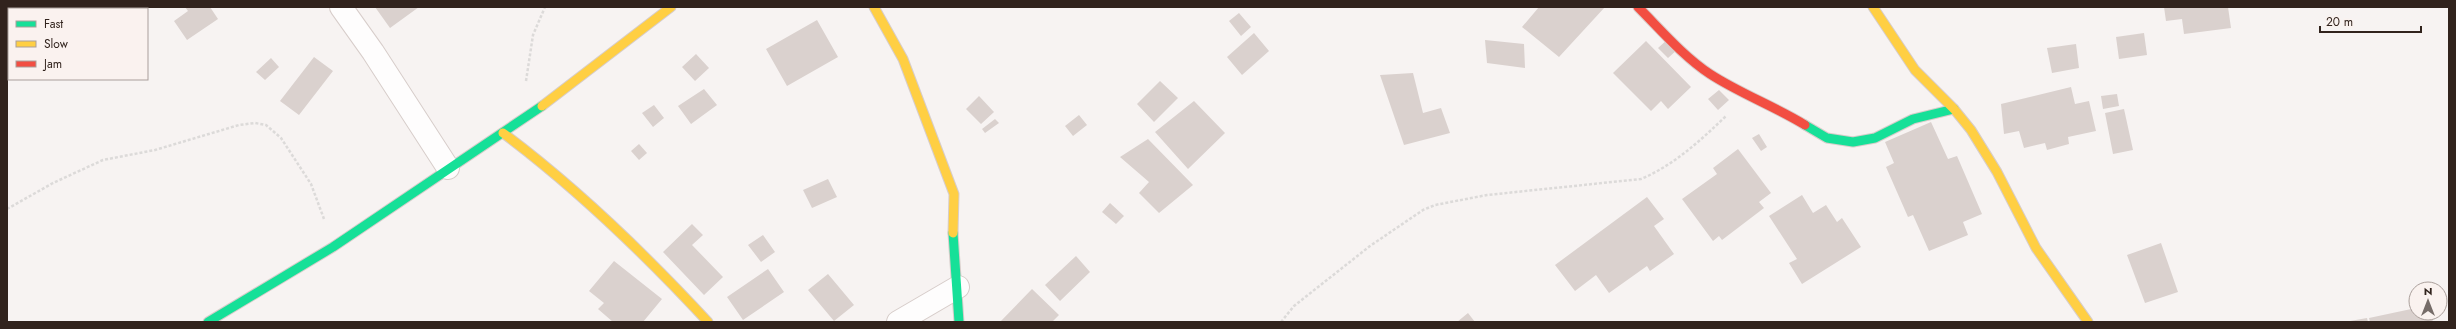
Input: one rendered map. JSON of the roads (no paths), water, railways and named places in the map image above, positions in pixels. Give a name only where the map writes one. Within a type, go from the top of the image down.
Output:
[{"type":"street","points":[[341,7],[373,52],[448,168]]},
{"type":"street","points":[[208,322],[333,247],[448,168],[523,120],[672,7]]},
{"type":"street","points":[[874,7],[903,59],[954,194],[953,228],[958,287],[959,322]]},
{"type":"street","points":[[1638,7],[1691,60],[1727,84],[1772,105],[1827,138],[1839,141],[1875,138],[1913,119],[1954,109]]},
{"type":"street","points":[[1873,7],[1915,70],[1954,109],[1970,130],[1997,172],[2036,248],[2088,322]]},
{"type":"street","points":[[503,133],[548,165],[602,214],[676,287],[708,322]]},
{"type":"street","points":[[898,322],[958,287]]}]
